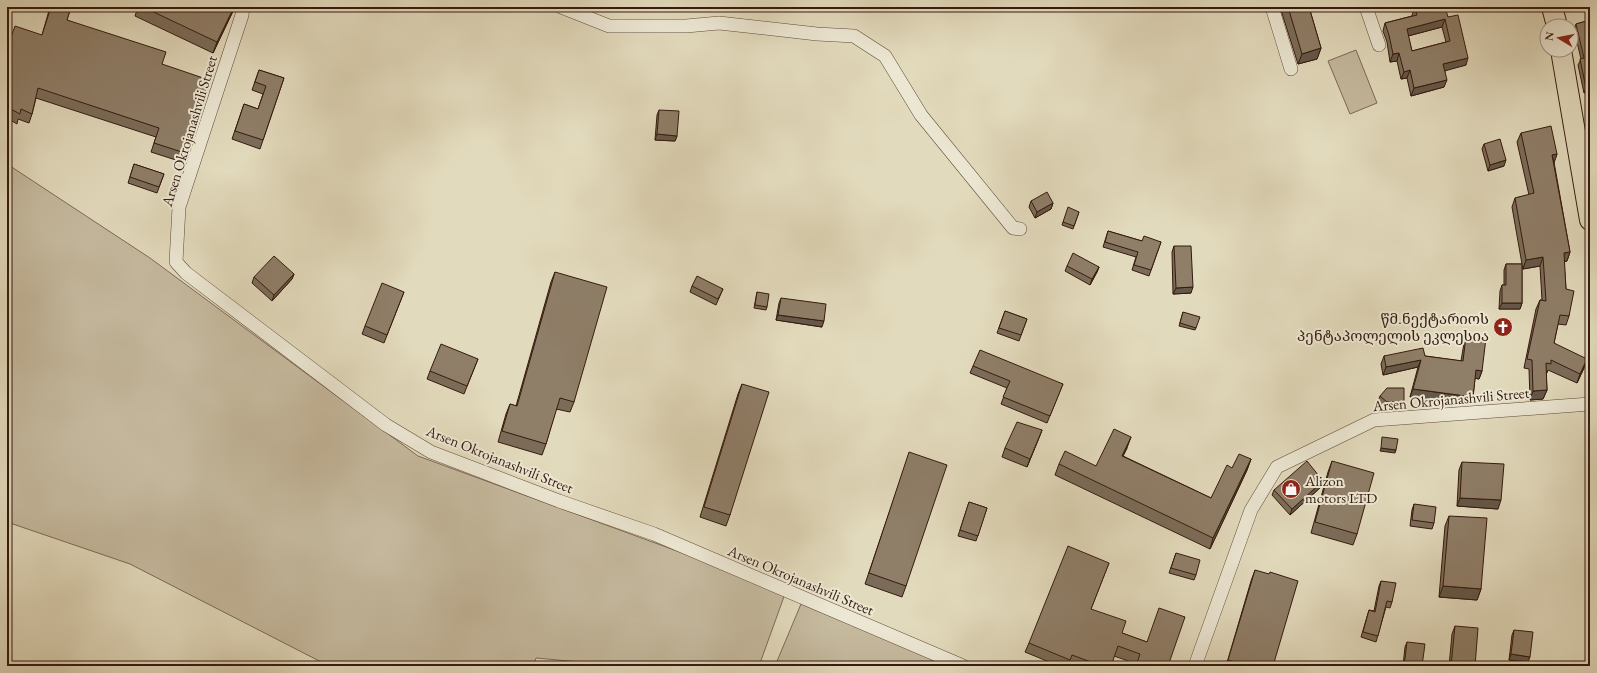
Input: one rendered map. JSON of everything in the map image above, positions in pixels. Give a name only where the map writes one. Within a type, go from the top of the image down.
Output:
[{"type":"highway","points":[[1552,7],[1555,18]]},
{"type":"highway","points":[[1563,58],[1585,161],[1590,220]]},
{"type":"street","name":"Arsen Okrojanashvili Street","points":[[243,7],[242,15],[179,207],[176,262],[186,273],[386,426],[431,452],[559,501],[654,534],[963,666]]},
{"type":"street","points":[[561,7],[609,26],[686,26],[719,23],[817,34],[854,36],[885,56],[921,115],[1013,228],[1020,229]]},
{"type":"street","points":[[1272,7],[1291,69]]},
{"type":"street","points":[[1366,7],[1379,45]]},
{"type":"street","name":"Arsen Okrojanashvili Street","points":[[1195,666],[1251,510],[1277,467],[1374,420],[1590,404]]},
{"type":"shaded area","points":[[1356,50],[1377,103],[1350,114],[1328,61]]},
{"type":"shaded area","points":[[7,164],[150,258],[418,456],[786,591],[759,666],[624,666],[536,658],[533,666],[329,666],[130,564],[7,522]]},
{"type":"shaded area","points":[[801,604],[951,666],[775,666]]},
{"type":"building","points":[[51,7],[71,7],[67,20],[166,52],[162,64],[209,80],[185,153],[154,143],[159,128],[38,88],[32,114],[21,109],[20,114],[7,107],[7,48],[15,26],[42,35]]},
{"type":"building","points":[[143,7],[234,7],[217,42]]},
{"type":"building","points":[[1288,7],[1309,7],[1321,48],[1302,54]]},
{"type":"building","points":[[1445,7],[1448,17],[1458,15],[1468,58],[1443,64],[1447,80],[1414,88],[1410,70],[1404,72],[1399,53],[1393,54],[1385,23],[1417,15],[1415,8]],"holes":[[[1445,19],[1450,41],[1412,51],[1407,29]]]},
{"type":"building","points":[[1590,20],[1590,87],[1586,88],[1580,59],[1584,58],[1579,37],[1579,23]]},
{"type":"building","points":[[259,70],[284,78],[263,140],[235,131],[244,104],[258,109],[266,86],[255,82]]},
{"type":"building","points":[[659,110],[679,111],[677,136],[657,134]]},
{"type":"building","points":[[1551,126],[1557,154],[1552,155],[1570,252],[1564,253],[1566,289],[1574,291],[1569,316],[1560,315],[1554,343],[1587,359],[1580,374],[1551,360],[1551,364],[1546,363],[1547,390],[1533,391],[1532,360],[1527,359],[1540,300],[1546,301],[1543,257],[1526,260],[1515,198],[1534,193],[1521,133]]},
{"type":"building","points":[[1500,139],[1506,160],[1490,165],[1484,144]]},
{"type":"building","points":[[134,164],[164,174],[159,187],[130,177]]},
{"type":"building","points":[[1047,192],[1053,203],[1037,212],[1031,201]]},
{"type":"building","points":[[1068,207],[1079,212],[1074,226],[1063,222]]},
{"type":"building","points":[[1108,231],[1142,241],[1144,236],[1161,242],[1151,270],[1134,265],[1138,252],[1105,242]]},
{"type":"building","points":[[1174,246],[1191,246],[1193,287],[1176,288]]},
{"type":"building","points":[[1073,253],[1099,267],[1092,279],[1067,266]]},
{"type":"building","points":[[274,256],[294,274],[274,295],[254,277]]},
{"type":"building","points":[[1506,264],[1522,264],[1522,303],[1502,303],[1502,285],[1506,285]]},
{"type":"building","points":[[555,272],[607,287],[574,402],[560,398],[546,444],[502,431],[510,404],[517,406]]},
{"type":"building","points":[[697,276],[723,289],[718,299],[692,286]]},
{"type":"building","points":[[382,283],[404,292],[387,335],[365,326]]},
{"type":"building","points":[[757,292],[769,294],[767,307],[755,305]]},
{"type":"building","points":[[781,298],[826,304],[824,321],[778,315]]},
{"type":"building","points":[[1005,311],[1027,319],[1021,335],[999,328]]},
{"type":"building","points":[[1183,312],[1200,317],[1196,328],[1180,323]]},
{"type":"building","points":[[1466,336],[1486,338],[1482,371],[1476,370],[1473,397],[1413,389],[1421,360],[1386,367],[1384,356],[1423,348],[1425,356],[1463,361]]},
{"type":"building","points":[[441,344],[478,359],[467,386],[430,371]]},
{"type":"building","points":[[980,350],[1063,384],[1050,416],[1003,397],[1010,381],[973,366]]},
{"type":"building","points":[[742,384],[769,392],[730,515],[704,507]]},
{"type":"building","points":[[1387,388],[1404,388],[1404,402],[1387,402],[1380,396]]},
{"type":"building","points":[[1017,422],[1042,430],[1030,459],[1005,448]]},
{"type":"building","points":[[1114,429],[1131,437],[1122,456],[1211,498],[1227,465],[1232,468],[1239,454],[1251,459],[1213,538],[1059,464],[1065,451],[1096,466]]},
{"type":"building","points":[[1382,437],[1398,439],[1396,450],[1381,448]]},
{"type":"building","points":[[909,452],[947,465],[906,586],[869,573]]},
{"type":"building","points":[[1307,461],[1323,481],[1292,509],[1274,490]]},
{"type":"building","points":[[1332,461],[1374,473],[1357,534],[1315,522]]},
{"type":"building","points":[[1462,462],[1504,464],[1501,500],[1460,498]]},
{"type":"building","points":[[969,502],[987,508],[978,536],[960,530]]},
{"type":"building","points":[[1414,504],[1436,507],[1434,523],[1412,520]]},
{"type":"building","points":[[1449,516],[1487,518],[1481,589],[1443,586]]},
{"type":"building","points":[[1068,546],[1109,563],[1091,609],[1126,621],[1122,633],[1147,642],[1159,608],[1185,617],[1168,666],[1136,666],[1140,654],[1118,646],[1111,666],[1102,666],[1072,655],[1070,660],[1029,643]]},
{"type":"building","points":[[1176,553],[1200,560],[1196,575],[1171,568]]},
{"type":"building","points":[[1255,570],[1269,574],[1270,572],[1298,581],[1273,666],[1247,666],[1228,660]]},
{"type":"building","points":[[1381,581],[1396,583],[1392,602],[1387,601],[1378,636],[1363,632],[1369,610],[1375,612]]},
{"type":"building","points":[[1455,626],[1478,628],[1475,666],[1451,666]]},
{"type":"building","points":[[1514,630],[1533,632],[1530,657],[1511,654]]},
{"type":"building","points":[[1407,642],[1425,644],[1422,666],[1404,666]]},
{"type":"place","name":"წმ.ნექტარიოს პენტაპოლელის ეკლესია","points":[[1503,327]]},
{"type":"place","name":"Alizon motors LTD","points":[[1291,489]]}]
